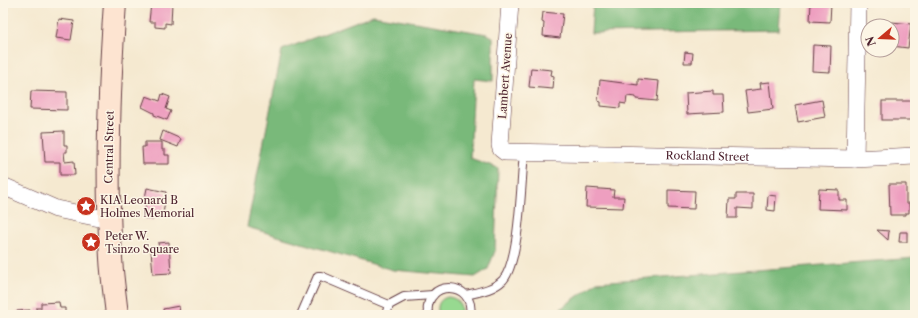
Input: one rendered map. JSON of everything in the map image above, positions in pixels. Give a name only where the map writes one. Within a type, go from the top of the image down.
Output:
[{"type":"main road","name":"Central Street","points":[[115,3],[110,70],[108,153],[111,260],[117,315]]},
{"type":"street","name":"Lambert Avenue","points":[[501,149],[500,145],[510,3]]},
{"type":"street","points":[[855,159],[858,3]]},
{"type":"street","name":"Rockland Street","points":[[501,149],[505,152],[855,159],[915,156]]},
{"type":"street","points":[[3,186],[56,209],[109,220]]},
{"type":"lane","points":[[466,294],[484,291],[497,285],[504,279],[510,267],[518,224],[524,152]]},
{"type":"lane","points":[[301,315],[316,278],[320,276],[389,305]]},
{"type":"lane","points":[[428,315],[429,301],[439,290],[446,287],[460,290],[466,294],[471,307],[470,315]]},
{"type":"lane","points":[[386,315],[389,305],[404,297],[433,295]]},
{"type":"green space","points":[[593,3],[781,3],[779,30],[591,33]]},
{"type":"green space","points":[[373,15],[487,34],[493,37],[493,81],[474,79],[470,158],[498,168],[495,251],[488,269],[475,277],[393,270],[247,227],[282,50]]},
{"type":"green space","points":[[915,258],[915,315],[552,315],[597,282]]},
{"type":"green space","points":[[448,297],[455,299],[459,303],[461,309],[460,315],[439,315],[438,306],[440,301]]},
{"type":"building","points":[[151,3],[172,3],[171,24],[165,23],[165,28],[155,27],[155,22],[149,22]]},
{"type":"building","points":[[811,3],[831,3],[830,22],[810,21]]},
{"type":"building","points":[[543,12],[563,14],[560,38],[543,36]]},
{"type":"building","points":[[59,19],[74,21],[71,40],[56,38]]},
{"type":"building","points":[[900,23],[911,24],[908,48],[900,47]]},
{"type":"building","points":[[813,45],[831,46],[830,72],[812,71]]},
{"type":"building","points":[[685,52],[693,53],[692,63],[684,63]]},
{"type":"building","points":[[531,68],[552,70],[551,75],[554,76],[553,89],[529,87]]},
{"type":"building","points":[[638,79],[659,81],[657,101],[636,99],[636,97],[627,96],[626,104],[620,103],[620,108],[601,106],[601,102],[598,101],[600,80],[638,85]]},
{"type":"building","points":[[770,82],[773,109],[748,112],[745,91],[761,89],[760,83]]},
{"type":"building","points":[[31,91],[67,92],[67,110],[30,109]]},
{"type":"building","points":[[713,91],[713,95],[723,95],[724,112],[687,114],[686,93]]},
{"type":"building","points":[[162,94],[170,97],[166,109],[171,111],[167,120],[154,115],[154,113],[142,107],[146,96],[160,101]]},
{"type":"building","points":[[822,100],[825,117],[798,122],[795,105]]},
{"type":"building","points":[[882,101],[915,101],[915,120],[882,120]]},
{"type":"building","points":[[64,131],[64,145],[67,145],[67,152],[64,152],[65,162],[74,161],[75,175],[60,175],[60,162],[45,162],[43,132]]},
{"type":"building","points":[[163,131],[181,139],[178,147],[160,140]]},
{"type":"building","points":[[145,142],[162,142],[162,150],[165,150],[165,155],[169,155],[169,164],[143,164],[142,147],[145,147]]},
{"type":"building","points":[[889,184],[906,184],[906,203],[909,203],[909,213],[906,213],[906,215],[890,215]]},
{"type":"building","points":[[147,188],[166,192],[163,215],[154,213],[153,220],[144,218],[146,202],[149,202],[150,199],[145,198]]},
{"type":"building","points":[[587,188],[614,190],[613,197],[624,197],[623,208],[586,207]]},
{"type":"building","points":[[819,189],[839,190],[839,200],[847,200],[847,210],[818,209]]},
{"type":"building","points":[[668,190],[695,191],[694,209],[668,208]]},
{"type":"building","points":[[736,194],[753,194],[753,209],[737,208],[737,218],[728,218],[729,199],[736,199]]},
{"type":"building","points":[[768,195],[776,196],[775,211],[767,210]]},
{"type":"building","points":[[877,230],[889,231],[888,240]]},
{"type":"building","points":[[900,232],[907,232],[907,242],[899,242]]},
{"type":"building","points":[[169,242],[171,273],[153,274],[151,250],[159,249],[158,243]]},
{"type":"building","points":[[59,302],[60,308],[65,308],[65,315],[36,315],[36,308],[41,308],[41,303]]},
{"type":"building","points":[[179,306],[180,315],[164,315],[163,309]]},
{"type":"building","points":[[30,310],[30,315],[17,315],[17,311]]},
{"type":"place","name":"KIA Leonard B Holmes Memorial","points":[[86,206]]},
{"type":"place","name":"Peter W. Tsinzo Square","points":[[91,242]]}]
